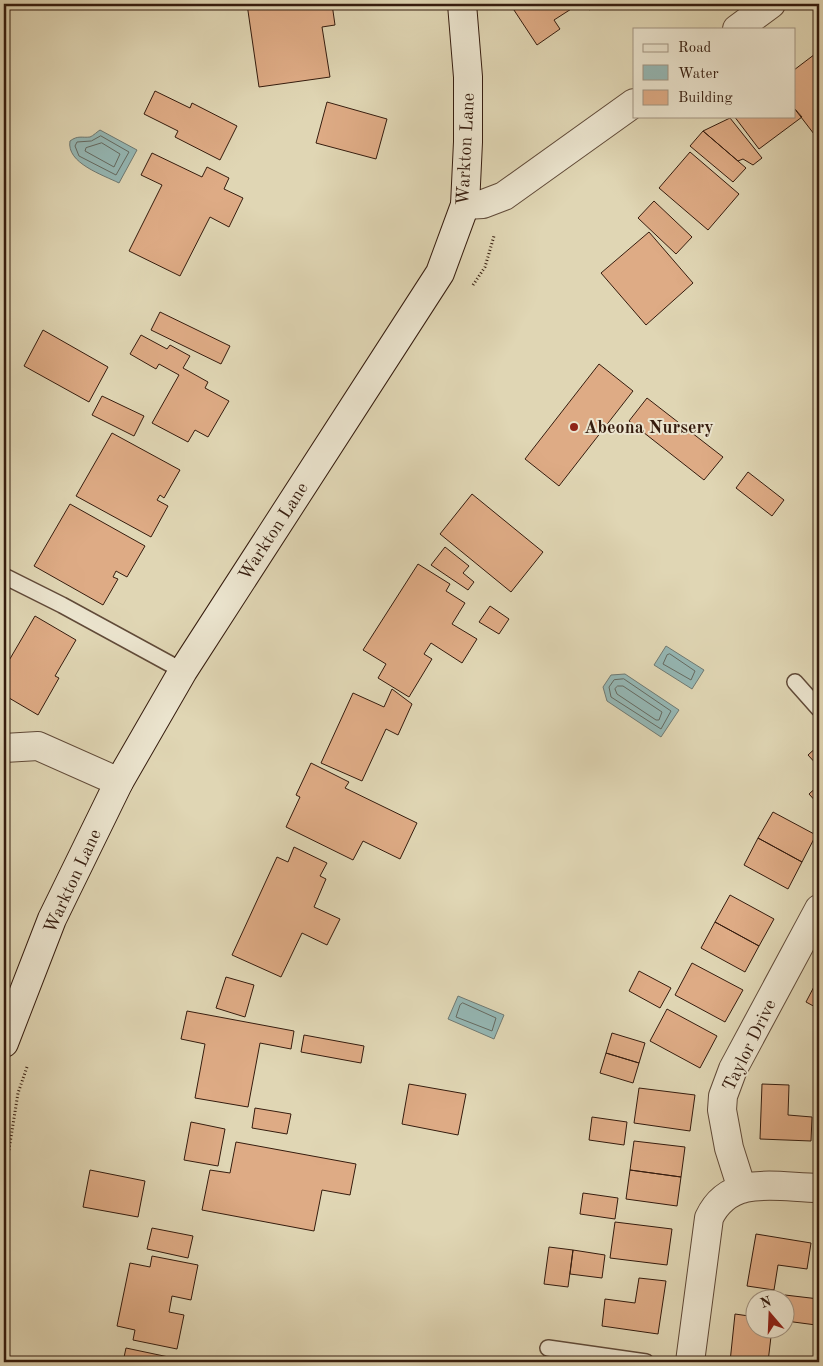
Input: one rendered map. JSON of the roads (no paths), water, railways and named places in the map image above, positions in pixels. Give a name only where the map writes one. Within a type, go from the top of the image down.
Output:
[{"type":"street","name":"Warkton Lane","points":[[4,1043],[52,919],[119,782],[183,672],[440,273],[465,205],[468,142],[468,77],[462,4]]},
{"type":"street","points":[[738,28],[771,4]]},
{"type":"street","points":[[465,205],[483,204],[504,196],[633,103]]},
{"type":"street","points":[[4,748],[38,746],[119,782]]},
{"type":"street","name":"Taylor Drive","points":[[742,1189],[724,1126],[723,1096],[733,1069],[819,909]]},
{"type":"street","points":[[690,1362],[709,1218],[715,1204],[727,1195],[742,1189],[775,1184],[819,1188]]},
{"type":"lane","points":[[4,576],[62,605],[183,672]]},
{"type":"lane","points":[[795,682],[819,708]]},
{"type":"lane","points":[[548,1348],[646,1362]]},
{"type":"water","points":[[100,130],[137,150],[119,183],[87,167],[74,156],[70,149],[70,141],[73,139],[90,137]]},
{"type":"water","points":[[666,646],[704,670],[692,689],[654,665]]},
{"type":"water","points":[[625,674],[679,710],[661,737],[607,701],[603,687],[611,675]]},
{"type":"water","points":[[458,996],[504,1015],[494,1039],[448,1019]]},
{"type":"place","name":"Abeona Nursery","points":[[574,427]]}]
